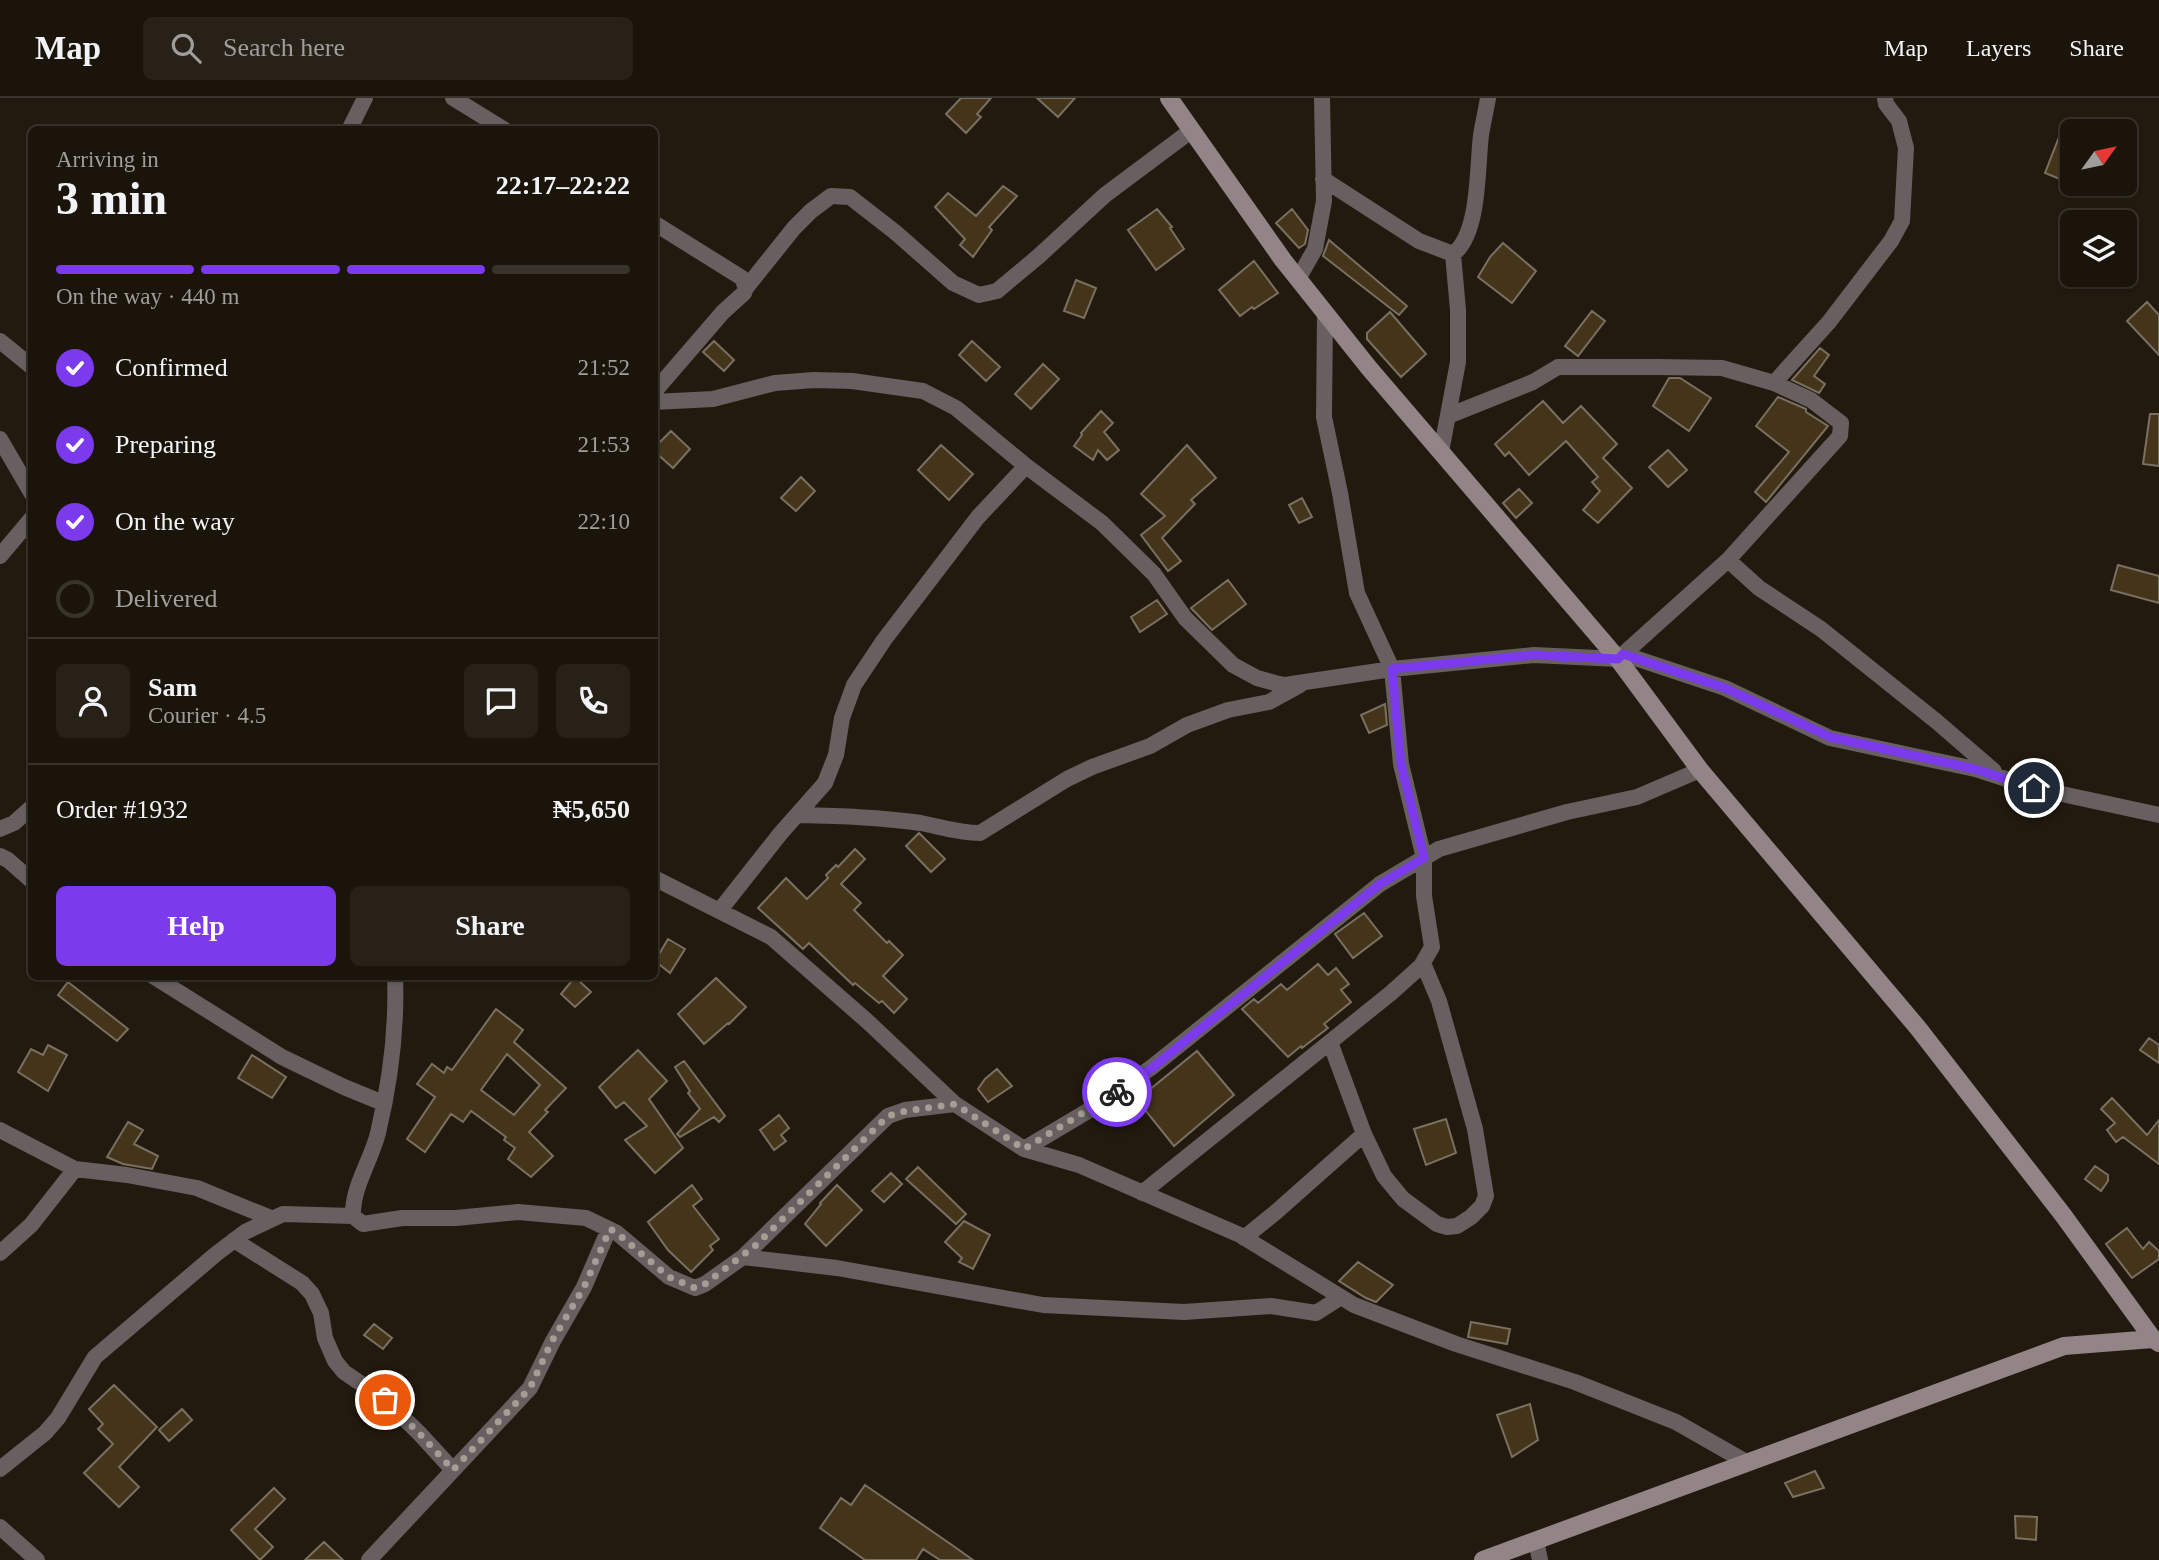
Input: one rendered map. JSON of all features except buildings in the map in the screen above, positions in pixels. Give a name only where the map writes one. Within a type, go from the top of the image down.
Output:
[{"type":"street","points":[[351,126],[365,98]]},
{"type":"street","points":[[453,98],[498,126]]},
{"type":"street","points":[[1169,98],[1298,279],[1368,368],[1620,657],[1700,770],[1918,1028],[2063,1215],[2156,1341]]},
{"type":"street","points":[[1298,279],[1315,249],[1324,201],[1322,98]]},
{"type":"street","points":[[1453,254],[1460,249],[1468,232],[1475,200],[1481,136],[1488,98]]},
{"type":"street","points":[[1774,383],[1829,321],[1891,241],[1902,221],[1906,148],[1899,121],[1886,104],[1885,98]]},
{"type":"street","points":[[658,387],[723,312],[744,293],[794,228],[831,196],[850,197],[953,283],[979,295],[997,291],[1105,195],[1192,130]]},
{"type":"street","points":[[1323,179],[1419,241],[1453,254]]},
{"type":"street","points":[[658,226],[742,278],[746,288]]},
{"type":"street","points":[[1441,452],[1458,362],[1458,310],[1453,254]]},
{"type":"street","points":[[1142,1193],[1391,993],[1423,963],[1432,947],[1424,896],[1424,858],[1401,764],[1392,669],[1357,593],[1324,418],[1325,313]]},
{"type":"street","points":[[0,341],[28,364]]},
{"type":"street","points":[[1448,416],[1533,382],[1558,367],[1721,369],[1774,383],[1811,400],[1841,423],[1840,436],[1728,560],[1620,657]]},
{"type":"street","points":[[658,402],[713,399],[775,383],[814,380],[852,381],[923,391],[956,408],[1026,466],[1102,523],[1154,574],[1185,618],[1233,665],[1257,678],[1275,683],[1285,685],[1392,669],[1534,655],[1620,657],[1725,688],[1830,737],[1975,769],[2034,788],[2159,815]]},
{"type":"street","points":[[0,439],[28,487]]},
{"type":"street","points":[[720,910],[825,783],[836,755],[842,718],[854,685],[884,640],[978,517],[1026,466]]},
{"type":"street","points":[[0,556],[28,523]]},
{"type":"street","points":[[1728,560],[1759,589],[1821,629],[2001,777]]},
{"type":"street","points":[[797,815],[856,816],[922,824],[964,833],[980,833],[1091,767],[1150,746],[1187,725],[1228,710],[1269,702],[1307,681]]},
{"type":"street","points":[[1024,1149],[1103,1102],[1152,1068],[1380,884],[1439,849],[1567,812],[1637,797],[1700,770]]},
{"type":"street","points":[[0,829],[14,823],[28,811]]},
{"type":"street","points":[[0,856],[28,878]]},
{"type":"street","points":[[658,879],[771,937],[867,1021],[955,1104],[1024,1149],[1079,1165],[1244,1238],[1354,1305],[1456,1344],[1575,1382],[1676,1422],[1746,1462]]},
{"type":"street","points":[[1330,1042],[1364,1134],[1384,1177],[1404,1199],[1437,1224],[1457,1226],[1482,1206],[1486,1196],[1475,1129],[1439,1001],[1423,963]]},
{"type":"street","points":[[159,980],[282,1057],[383,1103]]},
{"type":"street","points":[[353,1216],[352,1203],[377,1136],[383,1103],[396,1007],[394,980]]},
{"type":"street","points":[[0,1469],[45,1433],[58,1418],[95,1357],[234,1240],[283,1214],[353,1216],[363,1224],[402,1218],[456,1218],[518,1212],[586,1218],[617,1233],[669,1277],[695,1288],[705,1284],[743,1256],[888,1116],[955,1104]]},
{"type":"street","points":[[0,1129],[75,1169],[197,1188],[273,1219]]},
{"type":"street","points":[[1244,1238],[1364,1134]]},
{"type":"street","points":[[0,1253],[31,1225],[75,1169]]},
{"type":"street","points":[[377,1557],[530,1388],[552,1341],[584,1287],[610,1229]]},
{"type":"street","points":[[234,1240],[302,1283],[312,1294],[321,1313],[325,1338],[335,1361],[344,1372],[385,1400],[453,1470]]},
{"type":"street","points":[[743,1256],[837,1268],[1043,1305],[1184,1312],[1271,1306],[1315,1312],[1340,1297]]},
{"type":"street","points":[[1483,1560],[2064,1346],[2156,1341]]},
{"type":"street","points":[[0,1527],[37,1560]]},
{"type":"street","points":[[1536,1541],[1540,1560]]},
{"type":"way so far","points":[[385,1400],[453,1470],[530,1388],[552,1341],[584,1287],[610,1229],[669,1277],[695,1288],[705,1284],[756,1245],[888,1116],[955,1104],[1024,1149],[1117,1092]]},
{"type":"route","points":[[1117,1092],[1152,1068],[1380,884],[1424,858],[1401,764],[1392,669],[1534,655],[1618,659],[1623,654],[1725,688],[1830,737],[1975,769],[2034,788]]}]
